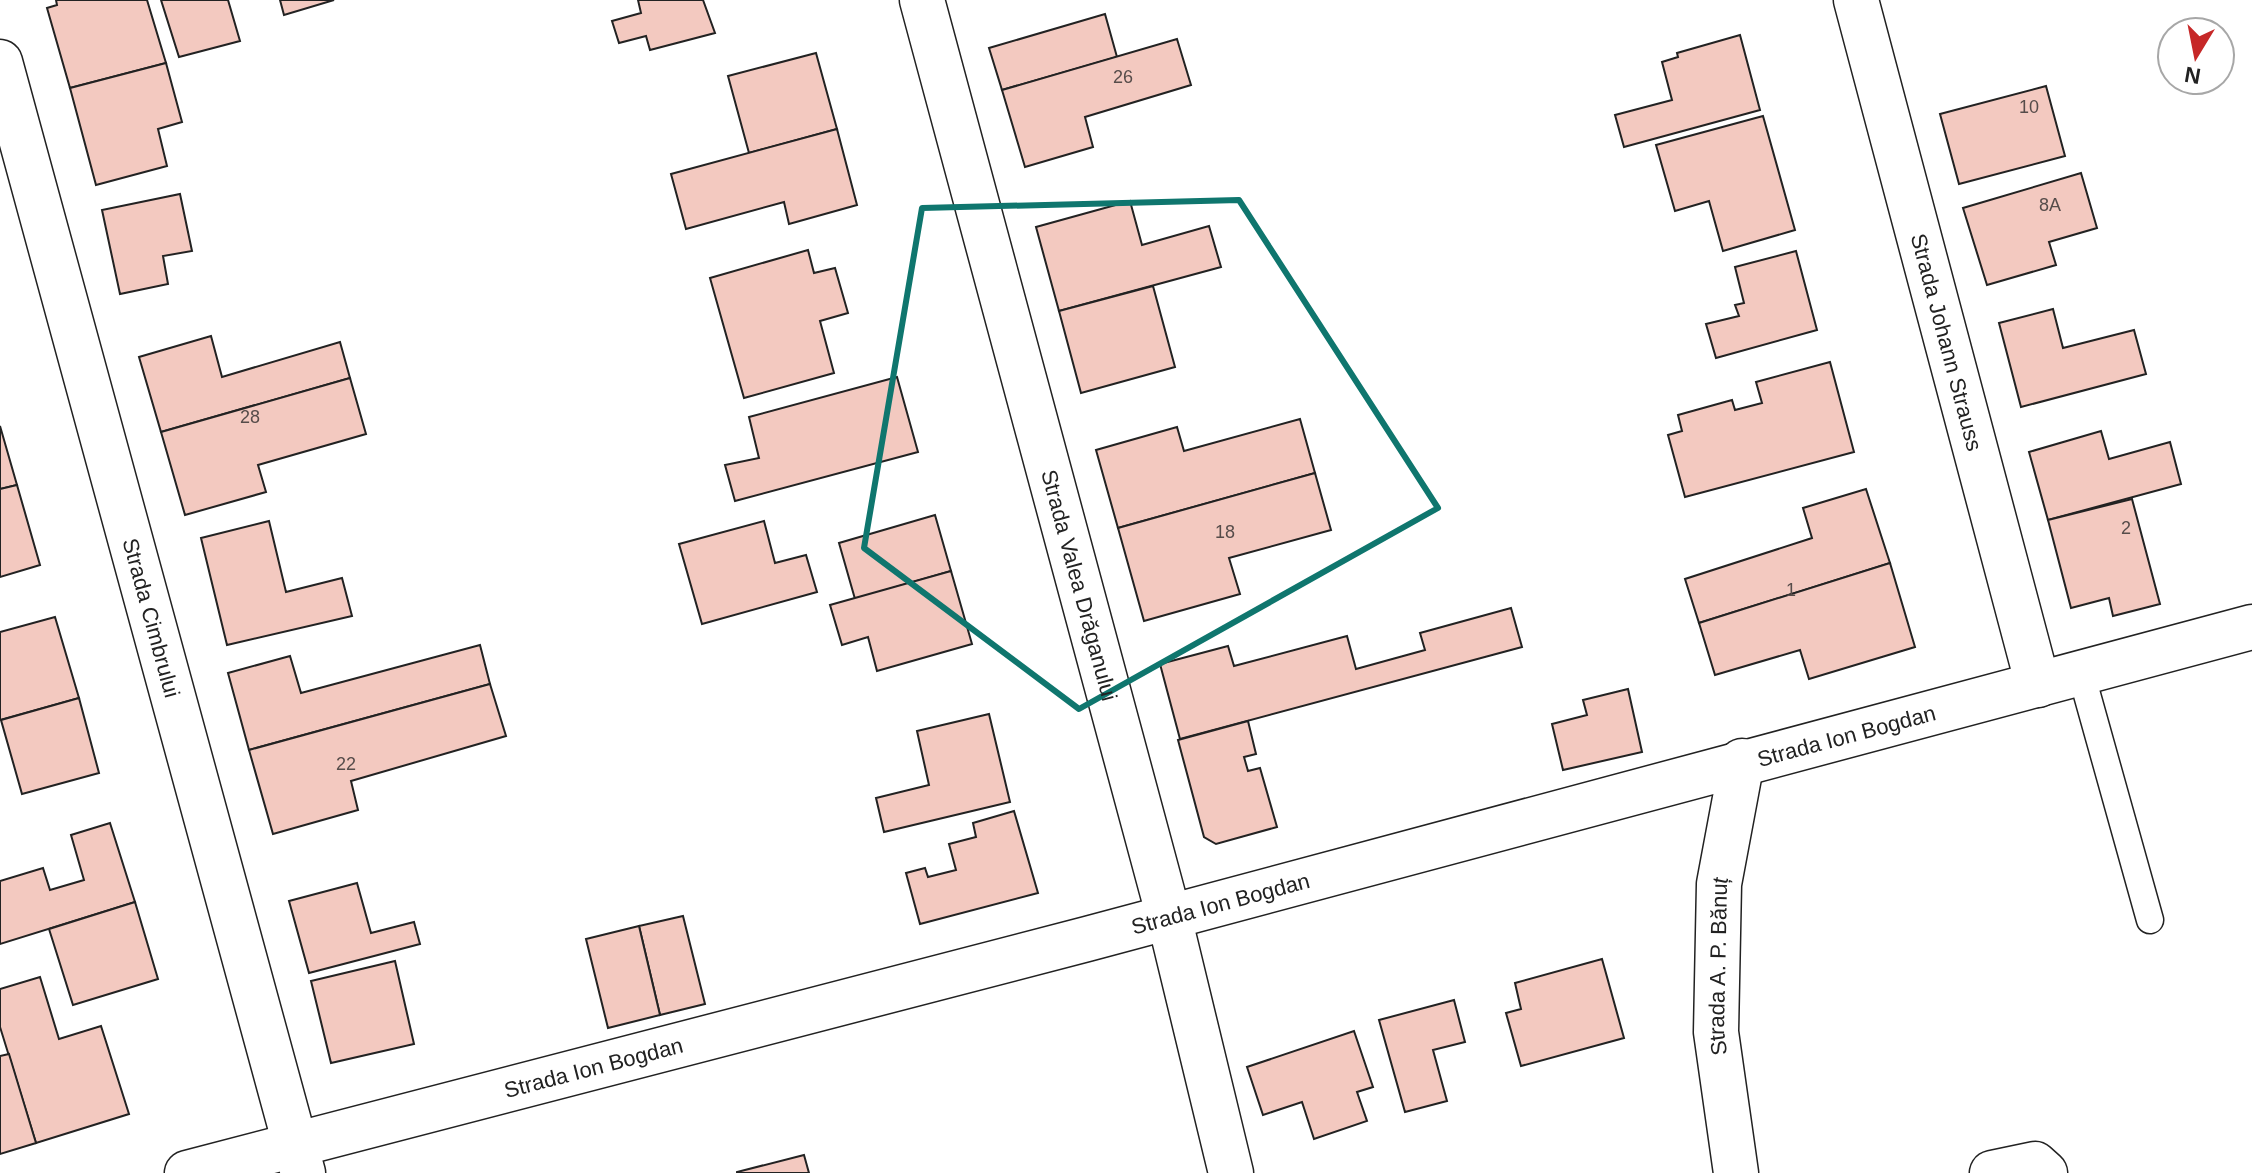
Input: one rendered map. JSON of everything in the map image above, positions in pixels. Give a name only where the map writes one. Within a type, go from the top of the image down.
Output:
[{"type":"street","name":"Strada Valea Drăganului","points":[[922,0],[1169,917],[1231,1173]]},
{"type":"street","name":"Strada Johann Strauss","points":[[1856,0],[2038,685]]},
{"type":"street","name":"Strada Cimbrului","points":[[0,62],[300,1159]]},
{"type":"street","name":"Strada Ion Bogdan","points":[[187,1173],[300,1159],[1169,917],[1742,761],[2252,627]]},
{"type":"street","name":"Strada A. P. Bănuț","points":[[1736,1173],[1716,1017],[1719,884],[1742,761]]},
{"type":"street","points":[[1992,1173],[2035,1164],[2045,1173]]},
{"type":"lane","points":[[2081,673],[2150,920]]},
{"type":"highlighted area","points":[[1239,200],[1438,508],[1079,709],[864,548],[922,208]]},
{"type":"building","points":[[56,0],[147,0],[166,63],[70,88],[47,8],[57,5]]},
{"type":"building","points":[[161,0],[228,0],[240,41],[179,57]]},
{"type":"building","points":[[280,0],[334,0],[284,15]]},
{"type":"building","points":[[638,0],[703,0],[715,33],[650,50],[646,36],[619,43],[612,21],[641,13]]},
{"type":"building","points":[[1105,14],[1117,57],[1002,90],[989,48]]},
{"type":"building","points":[[1740,35],[1760,110],[1624,147],[1615,115],[1672,100],[1662,62],[1678,57],[1677,53]]},
{"type":"building","points":[[1177,39],[1191,85],[1085,117],[1093,147],[1025,167],[1002,90]]},
{"type":"building","points":[[816,53],[837,129],[749,153],[728,76]]},
{"type":"building","points":[[166,63],[182,122],[158,129],[167,166],[96,185],[70,88]]},
{"type":"building","points":[[2046,86],[2065,156],[1959,184],[1940,114]]},
{"type":"building","points":[[1763,116],[1795,230],[1723,251],[1709,201],[1675,211],[1656,145]]},
{"type":"building","points":[[837,129],[857,205],[789,224],[784,202],[686,229],[671,174]]},
{"type":"building","points":[[2081,173],[2097,228],[2049,242],[2056,265],[1987,285],[1963,208]]},
{"type":"building","points":[[180,194],[192,251],[163,256],[168,284],[120,294],[102,210]]},
{"type":"building","points":[[1130,201],[1142,245],[1209,226],[1221,267],[1059,311],[1036,227]]},
{"type":"building","points":[[808,250],[814,273],[835,268],[848,313],[820,321],[834,373],[744,398],[710,278]]},
{"type":"building","points":[[1796,251],[1817,330],[1716,358],[1706,324],[1739,316],[1735,305],[1744,303],[1735,267]]},
{"type":"building","points":[[1153,286],[1175,367],[1081,393],[1059,311]]},
{"type":"building","points":[[2053,309],[2063,348],[2134,330],[2146,374],[2021,407],[1999,323]]},
{"type":"building","points":[[211,336],[222,377],[340,342],[350,378],[161,432],[139,357]]},
{"type":"building","points":[[1830,362],[1854,452],[1685,497],[1668,435],[1682,431],[1678,415],[1732,400],[1735,410],[1762,403],[1756,382]]},
{"type":"building","points":[[897,377],[918,452],[735,501],[725,465],[759,458],[749,417]]},
{"type":"building","points":[[350,378],[366,434],[258,465],[266,492],[185,515],[161,432]]},
{"type":"building","points":[[1300,419],[1315,473],[1118,528],[1096,450],[1177,427],[1184,451]]},
{"type":"building","points":[[0,426],[17,485],[0,489]]},
{"type":"building","points":[[2101,431],[2109,459],[2170,442],[2181,484],[2048,520],[2029,452]]},
{"type":"building","points":[[1315,473],[1331,530],[1229,558],[1240,594],[1144,621],[1118,528]]},
{"type":"building","points":[[17,485],[40,565],[0,577],[0,489]]},
{"type":"building","points":[[1866,489],[1890,563],[1699,623],[1685,579],[1812,538],[1803,508]]},
{"type":"building","points":[[2132,499],[2160,604],[2113,616],[2109,598],[2071,608],[2048,520]]},
{"type":"building","points":[[935,515],[951,571],[855,599],[839,543]]},
{"type":"building","points":[[269,521],[286,592],[342,578],[352,616],[227,645],[201,538]]},
{"type":"building","points":[[764,521],[775,563],[806,555],[817,592],[702,624],[679,544]]},
{"type":"building","points":[[1890,563],[1915,647],[1809,679],[1800,650],[1715,675],[1699,623]]},
{"type":"building","points":[[951,571],[972,644],[877,671],[868,637],[842,645],[830,605]]},
{"type":"building","points":[[1511,608],[1522,647],[1180,739],[1160,664],[1228,646],[1234,666],[1347,636],[1356,669],[1425,650],[1420,633]]},
{"type":"building","points":[[55,617],[79,698],[0,720],[0,632]]},
{"type":"building","points":[[480,645],[490,684],[249,750],[228,673],[290,656],[301,693]]},
{"type":"building","points":[[490,684],[506,736],[351,781],[358,810],[273,834],[249,750]]},
{"type":"building","points":[[1628,689],[1642,752],[1563,770],[1552,724],[1587,715],[1583,700]]},
{"type":"building","points":[[79,698],[99,773],[22,794],[1,720]]},
{"type":"building","points":[[989,714],[1010,802],[884,832],[876,798],[929,785],[917,731]]},
{"type":"building","points":[[1248,721],[1256,754],[1244,757],[1248,771],[1260,768],[1277,827],[1216,844],[1204,837],[1178,740]]},
{"type":"building","points":[[1014,811],[1038,893],[920,924],[906,873],[925,868],[928,877],[956,870],[949,844],[976,837],[973,823]]},
{"type":"building","points":[[110,823],[135,902],[0,944],[0,881],[43,868],[50,890],[84,880],[71,835]]},
{"type":"building","points":[[357,883],[371,933],[414,922],[420,944],[309,973],[289,901]]},
{"type":"building","points":[[135,902],[158,979],[73,1005],[49,929]]},
{"type":"building","points":[[683,916],[705,1004],[660,1015],[639,926]]},
{"type":"building","points":[[639,926],[660,1015],[608,1028],[586,939]]},
{"type":"building","points":[[1602,959],[1624,1038],[1521,1066],[1506,1013],[1521,1009],[1515,983]]},
{"type":"building","points":[[395,961],[414,1044],[331,1063],[311,981]]},
{"type":"building","points":[[40,977],[59,1039],[101,1026],[129,1114],[36,1143],[0,1027],[0,989]]},
{"type":"building","points":[[1454,1000],[1465,1042],[1433,1050],[1447,1101],[1405,1112],[1379,1020]]},
{"type":"building","points":[[1354,1031],[1373,1087],[1357,1092],[1367,1121],[1314,1139],[1302,1102],[1263,1115],[1247,1067]]},
{"type":"building","points":[[9,1054],[36,1143],[0,1154],[0,1056]]},
{"type":"building","points":[[804,1155],[809,1173],[737,1173],[737,1172]]}]
